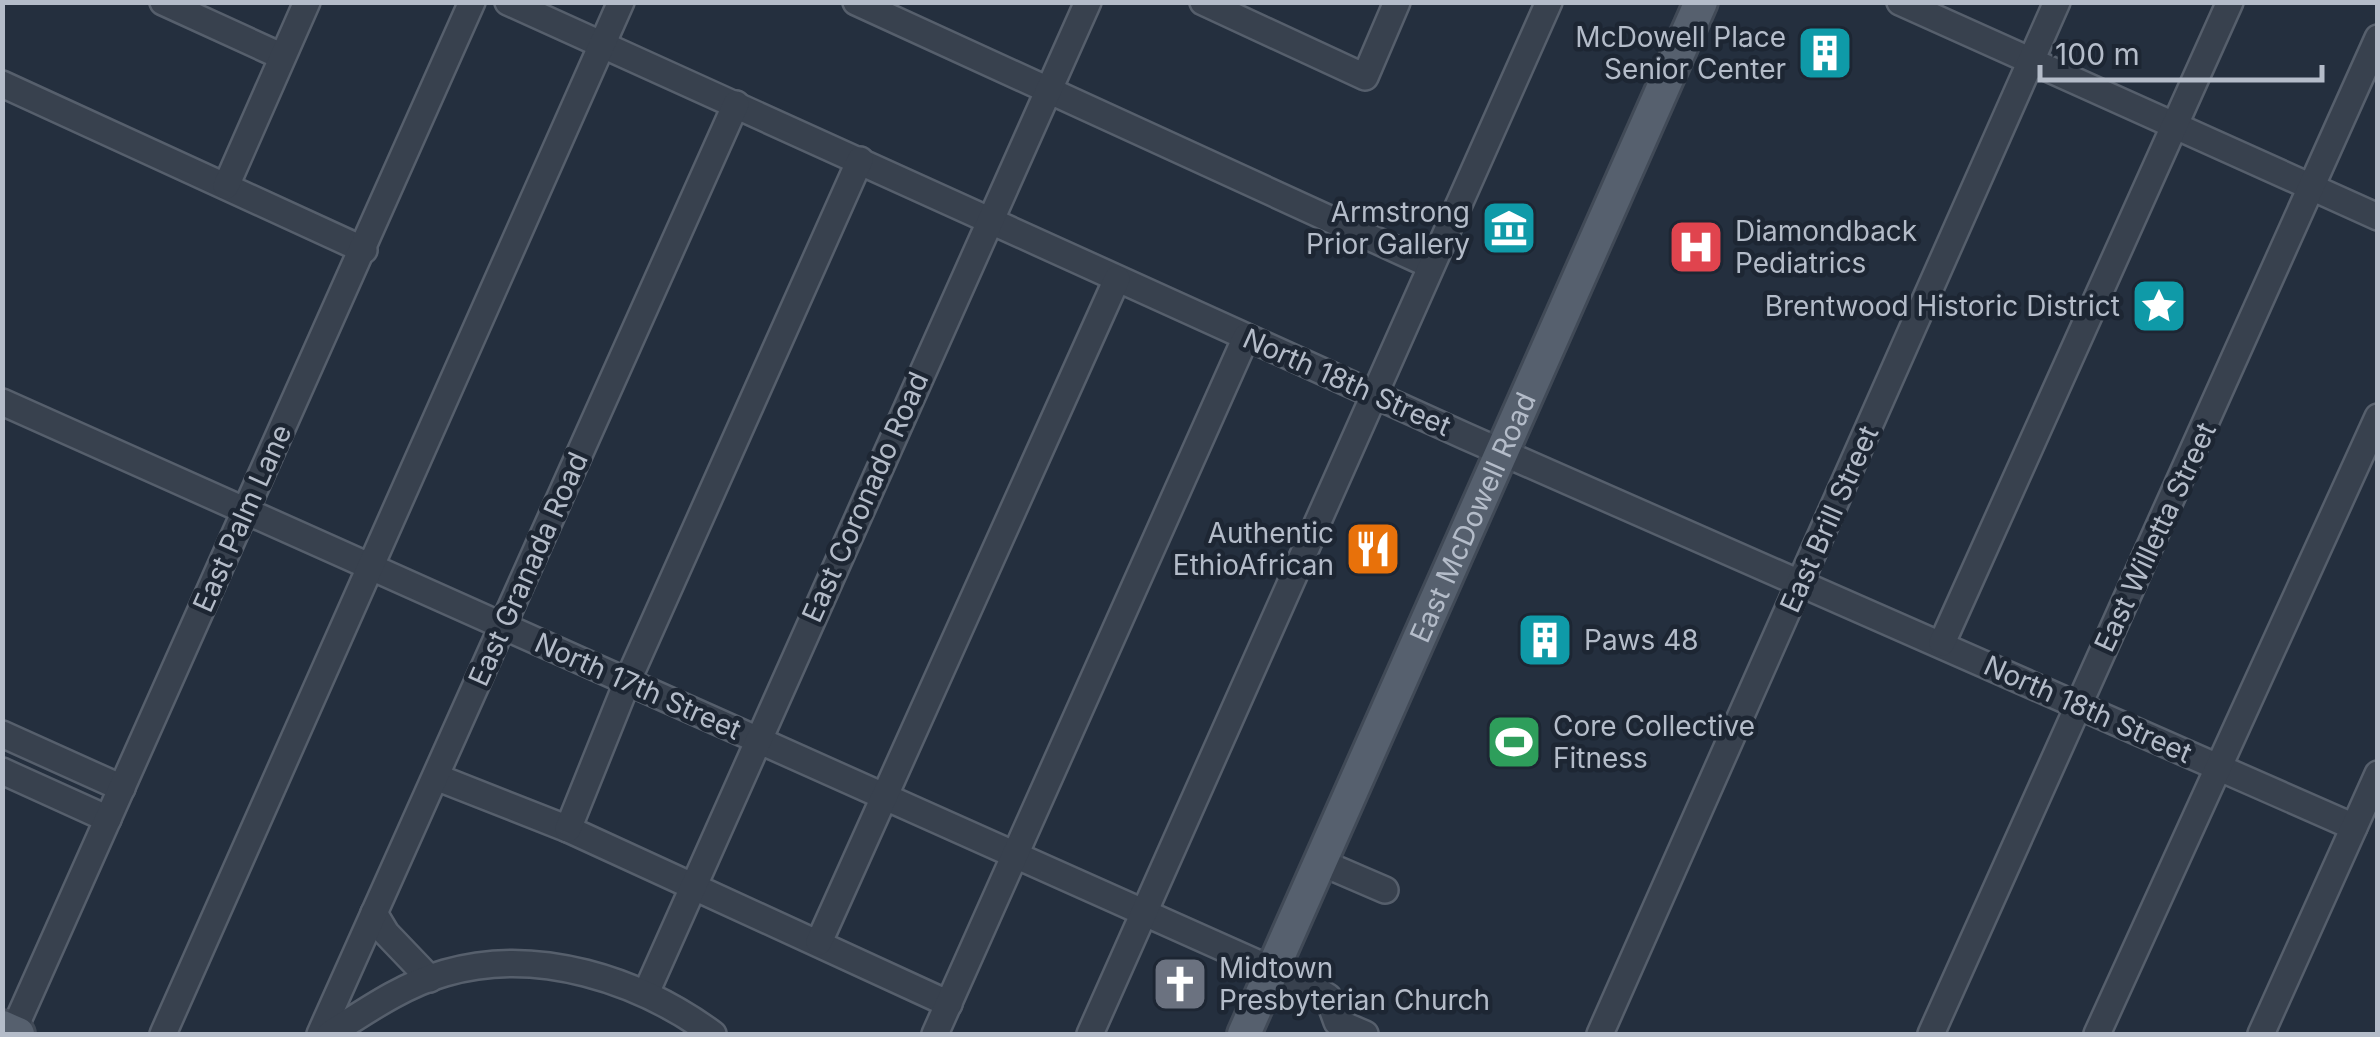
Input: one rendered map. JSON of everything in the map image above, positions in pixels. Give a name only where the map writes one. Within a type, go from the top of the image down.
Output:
[{"type":"main road","name":"East McDowell Road","points":[[1244,1034],[1700,2]]},
{"type":"street","points":[[163,2],[280,56]]},
{"type":"street","points":[[226,186],[307,2]]},
{"type":"street","name":"East Palm Lane","points":[[11,1032],[472,2]]},
{"type":"street","name":"North 18th Street","points":[[508,2],[1246,337],[2354,827]]},
{"type":"street","points":[[163,1034],[621,2]]},
{"type":"street","points":[[856,2],[1430,265]]},
{"type":"street","name":"East Coronado Road","points":[[646,993],[1088,2]]},
{"type":"street","points":[[1203,2],[1236,9],[1365,77],[1398,2]]},
{"type":"street","points":[[1090,1034],[1548,2]]},
{"type":"street","points":[[1900,2],[2378,217]]},
{"type":"street","name":"East Brill Street","points":[[1600,1034],[2057,2]]},
{"type":"street","points":[[1942,643],[2230,2]]},
{"type":"street","name":"East Willetta Street","points":[[1930,1034],[2378,38]]},
{"type":"street","points":[[2,84],[364,250]]},
{"type":"street","name":"East Granada Road","points":[[320,1034],[736,104]]},
{"type":"street","points":[[568,829],[628,680],[860,160]]},
{"type":"street","points":[[819,942],[1117,279]]},
{"type":"street","points":[[935,1034],[1246,337]]},
{"type":"street","name":"North 17th Street","points":[[2,402],[1273,970],[1328,997],[1337,1022],[1365,1034]]},
{"type":"street","points":[[2096,1034],[2378,417]]},
{"type":"street","points":[[2,734],[122,788]]},
{"type":"street","points":[[2,771],[108,819]]},
{"type":"street","points":[[2260,1034],[2378,774]]},
{"type":"street","points":[[436,777],[568,829],[949,1004]]},
{"type":"street","points":[[1320,862],[1385,890]]},
{"type":"street","points":[[374,913],[386,933],[430,979]]},
{"type":"street","points":[[330,1034],[375,1004],[430,979],[482,966],[520,964],[587,974],[646,993],[713,1034]]},
{"type":"place","name":"McDowell Place Senior Center","points":[[1825,53]]},
{"type":"place","name":"Armstrong Prior Gallery","points":[[1509,228]]},
{"type":"place","name":"Diamondback Pediatrics","points":[[1696,247]]},
{"type":"place","name":"Brentwood Historic District","points":[[2159,306]]},
{"type":"place","name":"Authentic EthioAfrican","points":[[1373,549]]},
{"type":"place","name":"Paws 48","points":[[1545,640]]},
{"type":"place","name":"Core Collective Fitness","points":[[1514,742]]},
{"type":"place","name":"Midtown Presbyterian Church","points":[[1180,984]]}]
